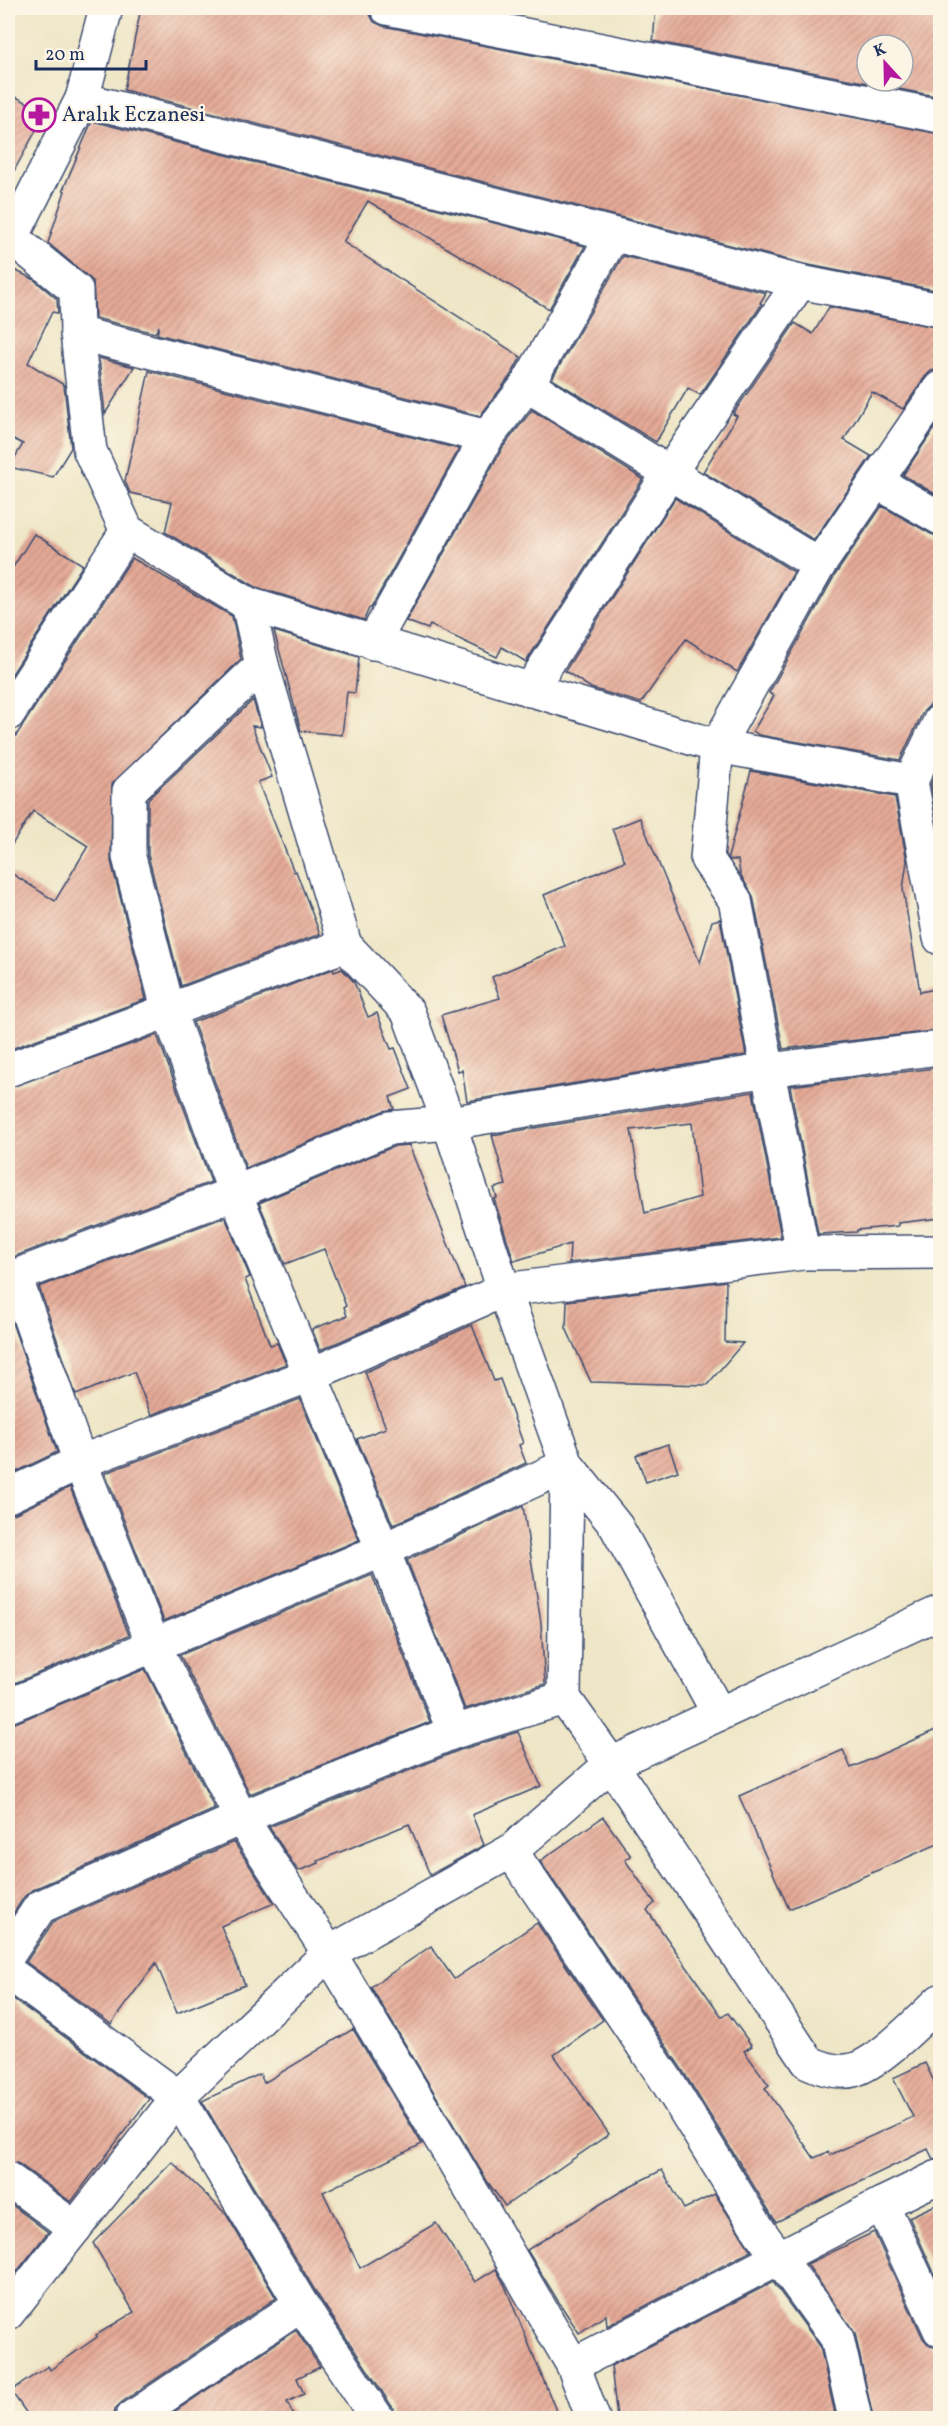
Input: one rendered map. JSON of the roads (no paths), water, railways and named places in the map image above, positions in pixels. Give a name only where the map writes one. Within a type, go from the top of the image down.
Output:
[{"type":"street","points":[[106,8],[82,99],[10,242],[76,290],[77,333],[90,452],[127,531],[248,604],[373,644],[717,746],[911,781]]},
{"type":"street","points":[[387,8],[940,116]]},
{"type":"street","points":[[82,99],[800,282],[940,310]]},
{"type":"street","points":[[373,644],[487,437],[527,385],[613,235]]},
{"type":"street","points":[[530,690],[670,472],[800,282]]},
{"type":"street","points":[[77,333],[487,437]]},
{"type":"street","points":[[527,385],[819,565]]},
{"type":"street","points":[[803,1253],[735,900],[707,859],[717,746],[819,565],[940,388]]},
{"type":"street","points":[[877,482],[940,518]]},
{"type":"street","points":[[8,714],[127,531]]},
{"type":"street","points":[[248,604],[262,664],[345,945],[408,1012],[449,1123],[504,1290],[567,1465],[616,1526],[719,1714]]},
{"type":"street","points":[[262,664],[129,791],[129,857],[168,1009],[235,1193],[383,1550],[454,1731]]},
{"type":"street","points":[[911,781],[940,721]]},
{"type":"street","points":[[911,781],[931,824],[940,938]]},
{"type":"street","points":[[8,1070],[345,945]]},
{"type":"street","points":[[593,2418],[573,2365],[450,2154],[328,1953],[241,1818],[154,1646],[80,1462],[11,1278],[235,1193],[390,1128],[449,1123],[768,1070],[940,1048]]},
{"type":"street","points":[[8,1496],[80,1462],[310,1375],[504,1290],[803,1253],[940,1252]]},
{"type":"street","points":[[8,1706],[383,1550],[567,1465]]},
{"type":"street","points":[[567,1465],[564,1698],[611,1764],[808,2062],[826,2069],[853,2070],[879,2056],[940,2001]]},
{"type":"street","points":[[8,2313],[177,2097],[328,1953],[511,1851],[611,1764],[940,1612]]},
{"type":"street","points":[[8,1955],[40,1907],[241,1818],[454,1731],[564,1698]]},
{"type":"street","points":[[511,1851],[665,2078],[760,2232],[837,2338],[855,2418]]},
{"type":"street","points":[[8,1972],[177,2097],[301,2304],[377,2418]]},
{"type":"street","points":[[573,2365],[940,2176]]},
{"type":"street","points":[[8,2179],[75,2228]]},
{"type":"street","points":[[882,2204],[940,2330]]},
{"type":"street","points":[[132,2418],[301,2304]]},
{"type":"place","name":"Aralık Eczanesi","points":[[39,115]]}]
